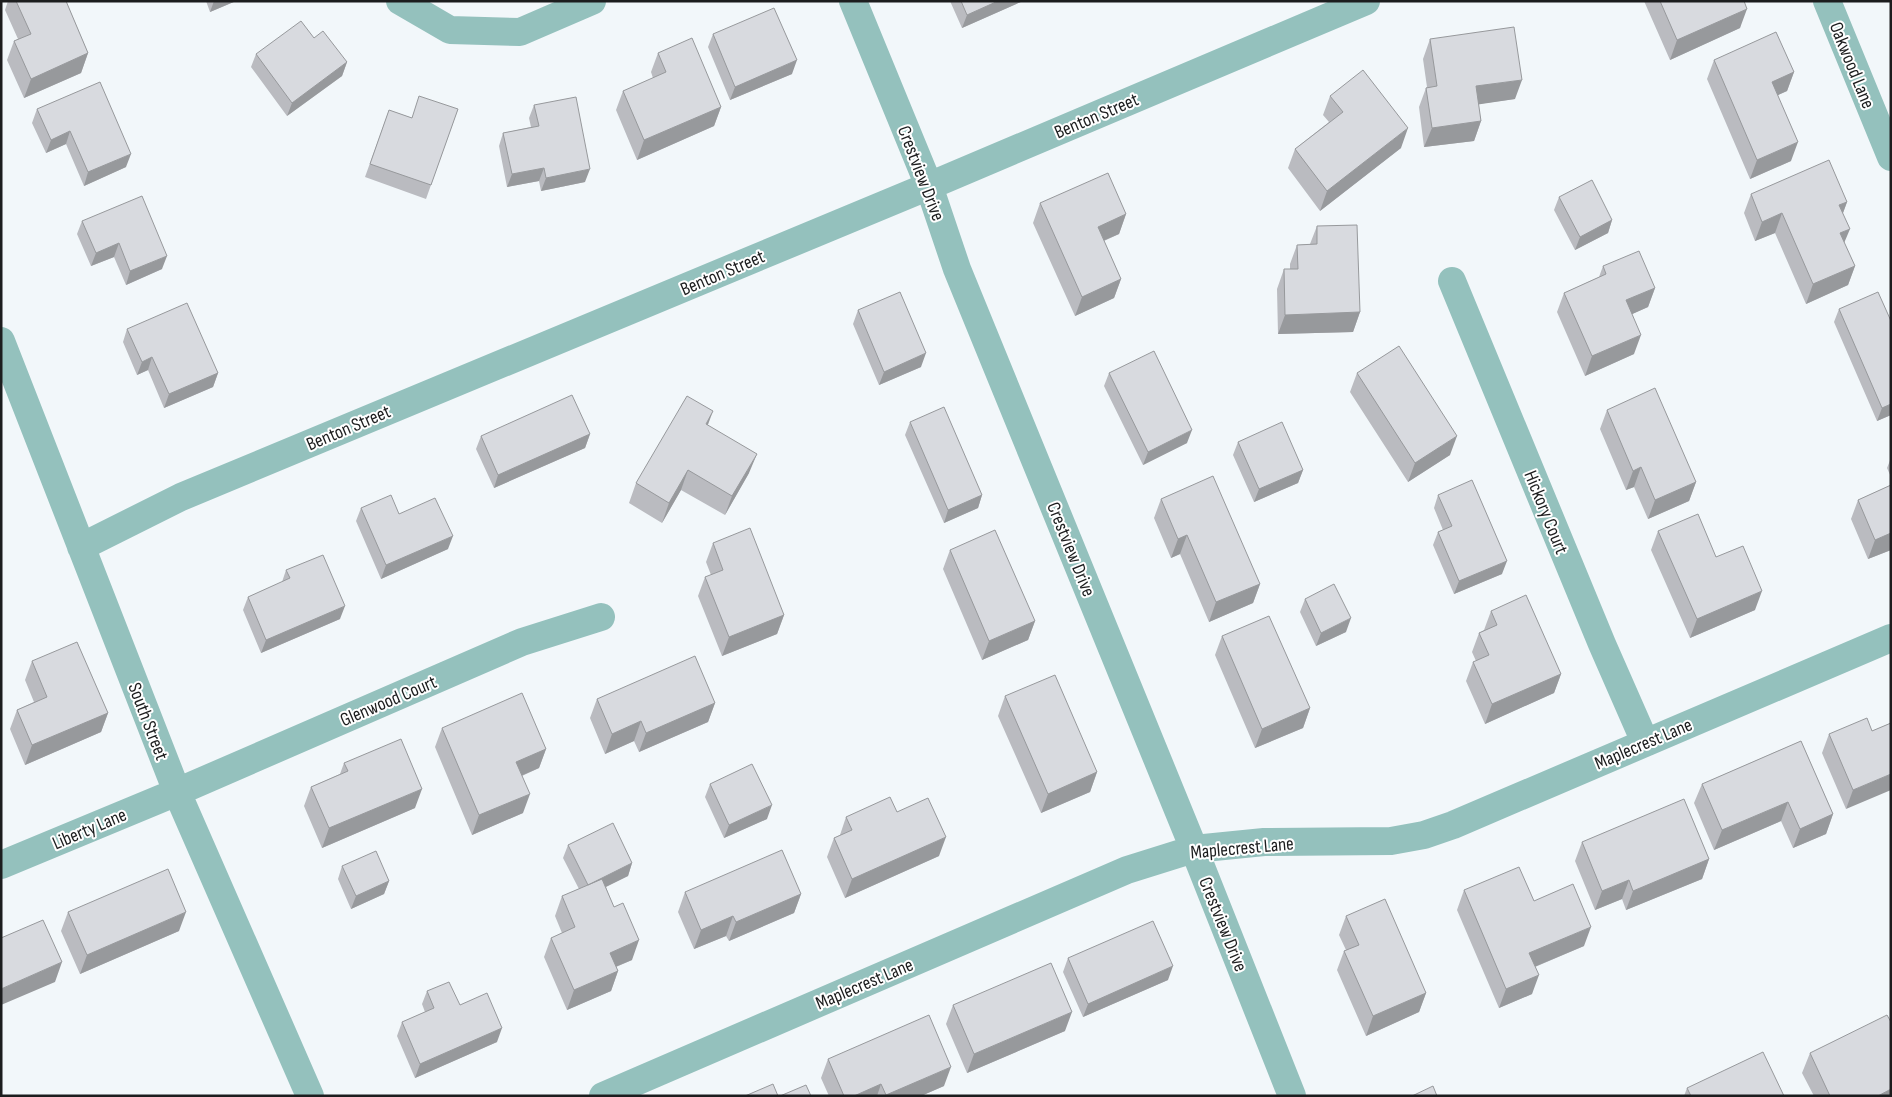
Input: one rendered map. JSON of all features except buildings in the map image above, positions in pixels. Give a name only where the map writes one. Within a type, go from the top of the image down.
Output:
[{"type":"street","points":[[400,1],[450,30],[520,32],[592,1]]},
{"type":"street","name":"Crestview Drive","points":[[853,1],[929,186],[957,269],[1194,849],[1292,1096]]},
{"type":"street","name":"Benton Street","points":[[81,547],[181,497],[929,186],[1366,1]]},
{"type":"street","name":"Oakwood Lane","points":[[1827,1],[1891,157]]},
{"type":"street","name":"Hickory Court","points":[[1452,281],[1602,644],[1645,742]]},
{"type":"street","name":"South Street","points":[[1,341],[177,792],[310,1096]]},
{"type":"street","name":"Glenwood Court","points":[[177,792],[522,642],[601,617]]},
{"type":"street","name":"Maplecrest Lane","points":[[603,1096],[1127,870],[1194,849],[1264,842],[1390,841],[1424,834],[1453,825],[1891,638]]},
{"type":"street","name":"Liberty Lane","points":[[1,865],[177,792]]}]
